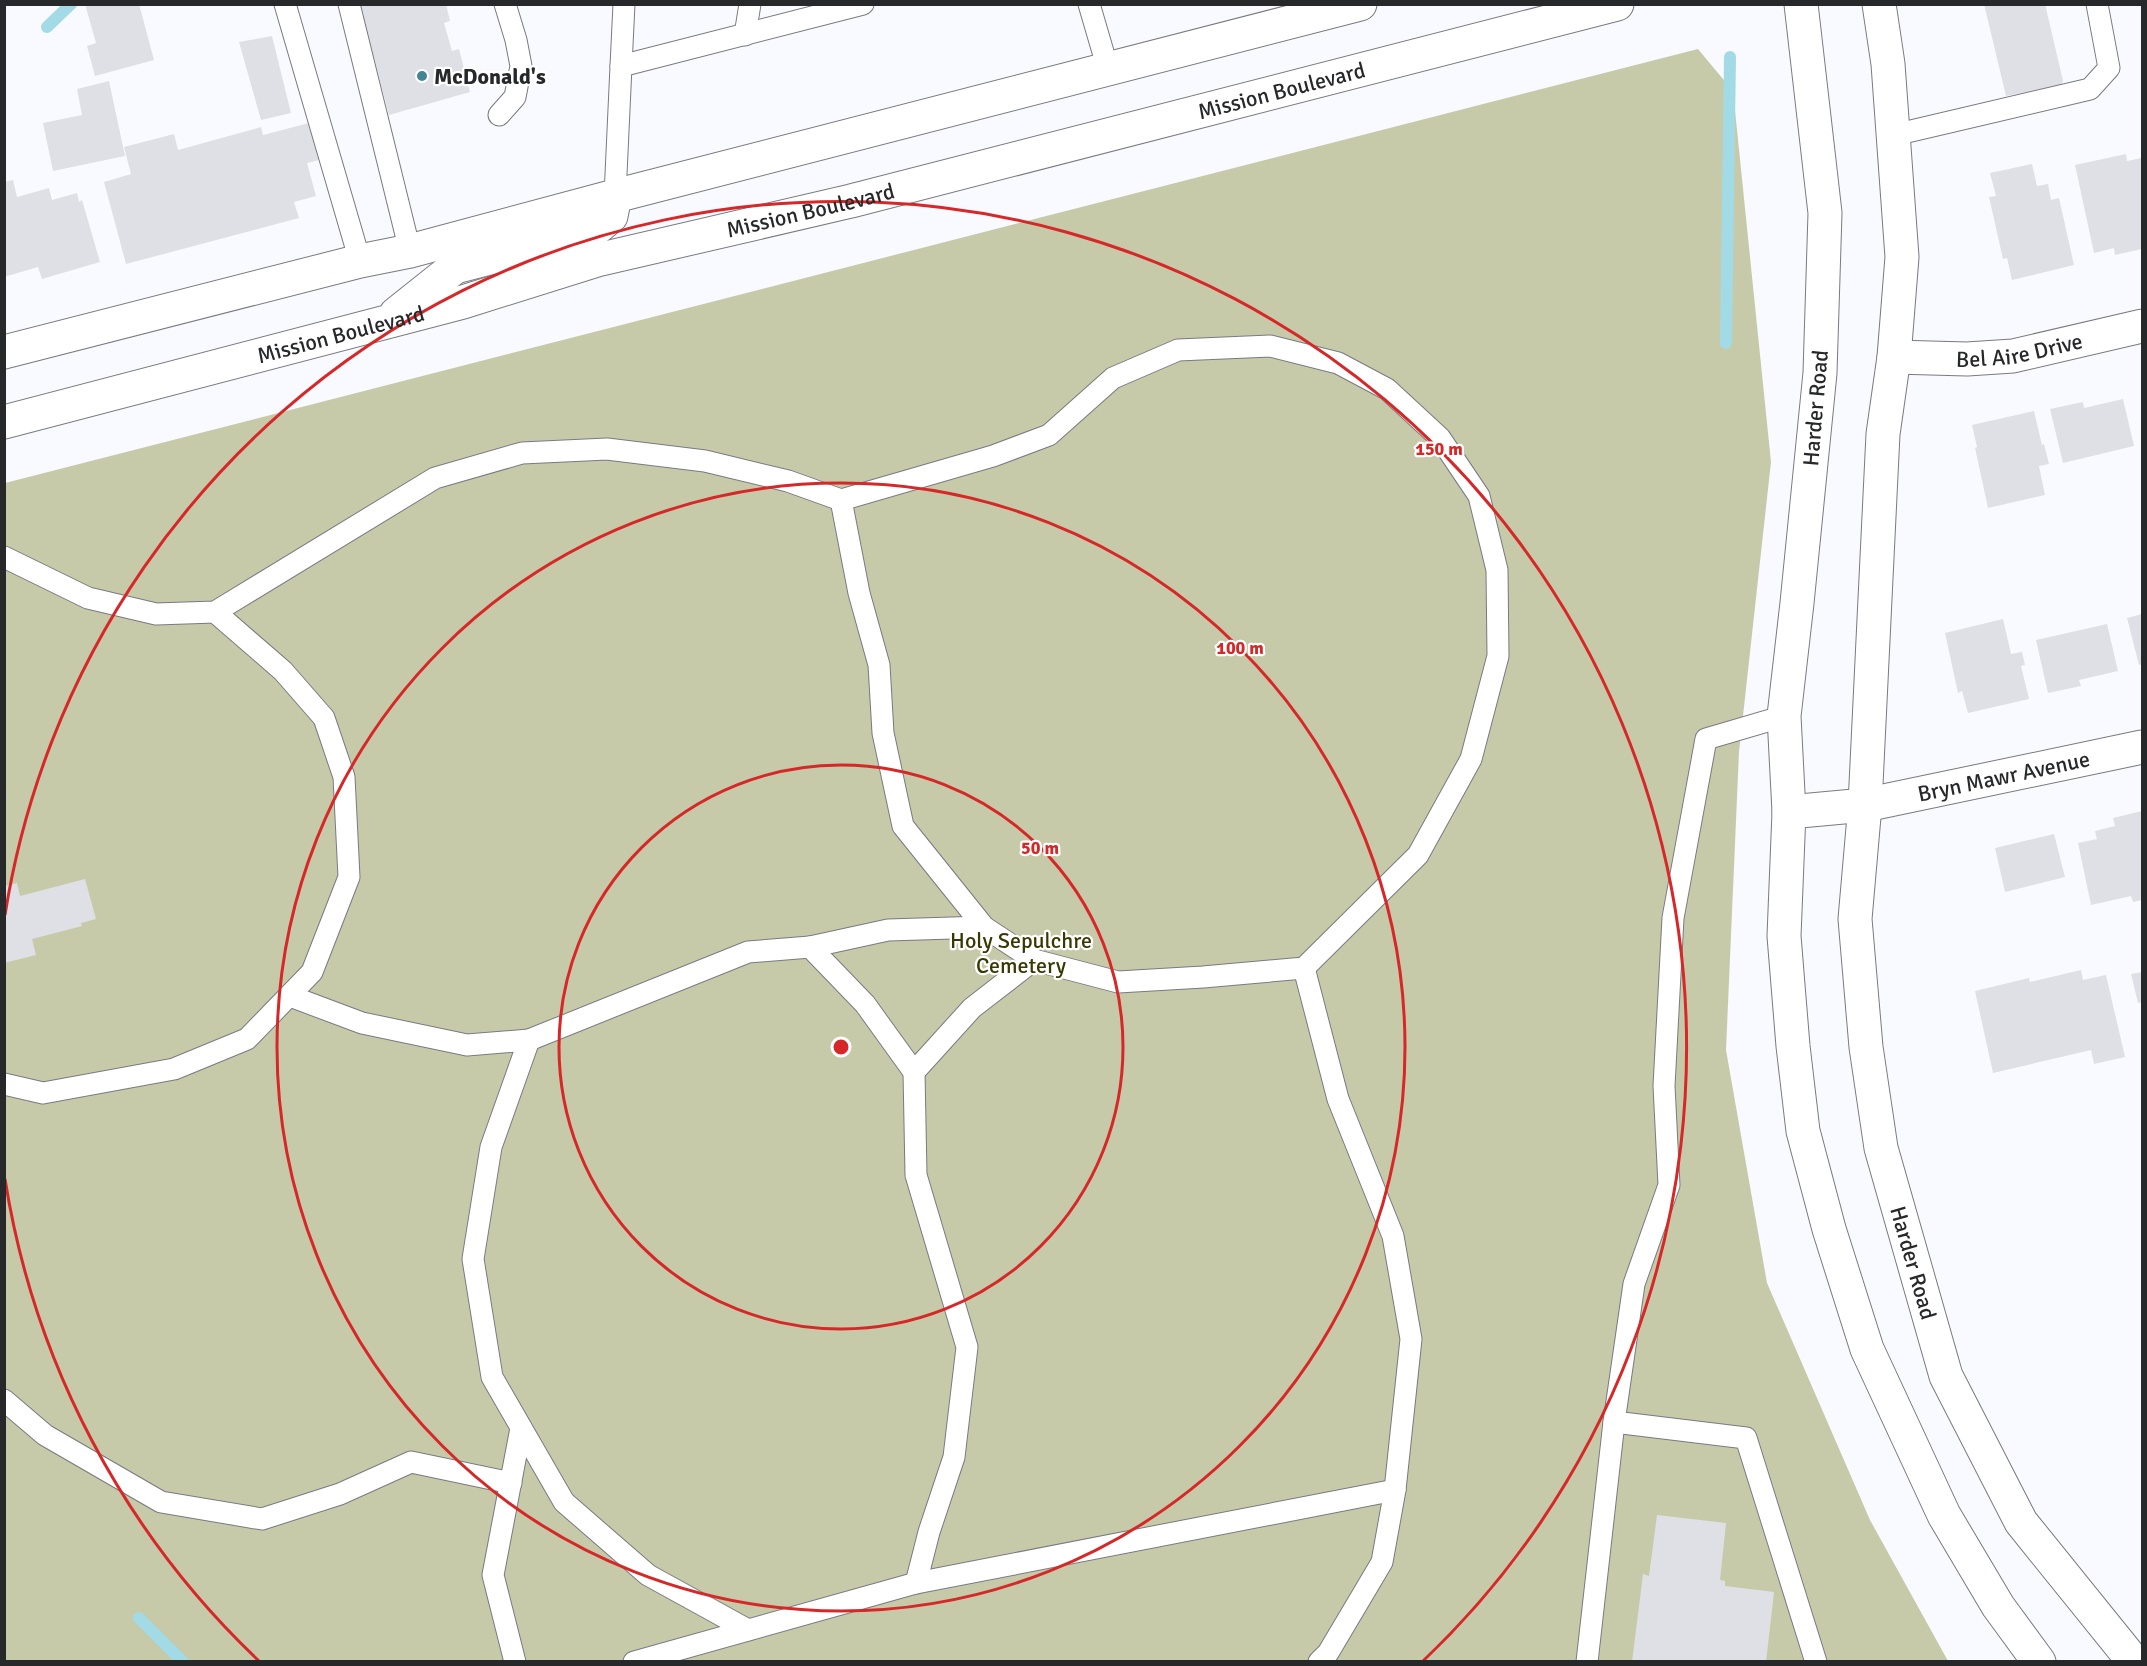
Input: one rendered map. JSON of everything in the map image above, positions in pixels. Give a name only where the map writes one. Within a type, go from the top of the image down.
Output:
[{"type":"street","points":[[4,351],[360,261],[410,251],[1360,4]]},
{"type":"street","name":"Mission Boulevard","points":[[4,422],[463,302],[597,260],[851,201],[1617,4]]},
{"type":"street","name":"Harder Road","points":[[1801,4],[1826,213],[1820,373],[1784,716],[1789,812],[1784,936],[1803,1131],[1829,1229],[1867,1349],[1944,1515],[1998,1606],[2039,1662]]},
{"type":"street","name":"Harder Road","points":[[1879,4],[1894,135],[1902,257],[1894,357],[1883,434],[1865,805],[1855,919],[1866,1047],[1881,1148],[1946,1376],[2021,1522],[2134,1662]]},
{"type":"street","points":[[385,322],[455,267],[593,231],[611,216],[615,196]]},
{"type":"street","name":"Bel Aire Drive","points":[[1894,357],[1967,359],[2013,356],[2142,326]]},
{"type":"street","name":"Bryn Mawr Avenue","points":[[1865,805],[2142,747]]},
{"type":"street","points":[[1789,812],[1865,805]]},
{"type":"lane","points":[[285,4],[360,261]]},
{"type":"lane","points":[[349,4],[410,251]]},
{"type":"lane","points":[[499,115],[515,97],[521,66],[505,4]]},
{"type":"lane","points":[[615,196],[624,4]]},
{"type":"lane","points":[[745,35],[750,4]]},
{"type":"lane","points":[[621,66],[863,4]]},
{"type":"lane","points":[[1089,4],[1108,69]]},
{"type":"lane","points":[[1894,135],[2090,89],[2109,68],[2097,4]]},
{"type":"lane","points":[[4,557],[88,598],[156,614],[215,612],[435,478],[522,453],[608,449],[705,461],[788,481],[841,500],[993,456],[1048,435],[1113,378],[1178,350],[1270,346],[1338,363],[1387,389],[1440,438],[1479,496],[1497,570],[1498,656],[1472,759],[1418,855],[1304,968],[1118,982],[1034,960],[984,927],[903,826],[883,733],[879,664],[859,594],[841,500]]},
{"type":"lane","points":[[4,1084],[43,1093],[174,1068],[247,1039],[312,972],[349,877],[344,777],[324,718],[283,671],[215,612]]},
{"type":"lane","points":[[1587,1662],[1614,1422],[1634,1284],[1669,1185],[1664,1086],[1673,918],[1706,739],[1784,716]]},
{"type":"lane","points":[[290,996],[362,1023],[467,1045],[529,1040],[748,952],[810,947],[888,930],[984,927]]},
{"type":"lane","points":[[810,947],[865,1004],[914,1072],[916,1175],[967,1347],[954,1457],[929,1532],[916,1583]]},
{"type":"lane","points":[[914,1072],[972,1008],[1034,960]]},
{"type":"lane","points":[[1304,968],[1338,1099],[1394,1236],[1412,1339],[1395,1490],[1382,1562],[1328,1653],[1318,1662]]},
{"type":"lane","points":[[529,1040],[491,1147],[473,1259],[492,1377],[564,1502],[648,1575],[748,1630]]},
{"type":"lane","points":[[4,1401],[45,1435],[161,1502],[250,1518],[262,1519],[340,1494],[411,1462],[511,1482]]},
{"type":"lane","points":[[1614,1422],[1746,1438],[1816,1662]]},
{"type":"lane","points":[[515,1662],[492,1575],[521,1428]]},
{"type":"lane","points":[[634,1662],[916,1583],[1395,1490]]},
{"type":"green space","name":"Holy Sepulchre Cemetery","points":[[1698,49],[1733,91],[1771,462],[1739,752],[1726,1050],[1767,1283],[1870,1520],[1948,1661],[5,1662],[5,483]]},
{"type":"building","points":[[85,4],[139,4],[154,60],[95,76],[87,46],[96,43]]},
{"type":"building","name":"McDonald's","points":[[354,4],[446,4],[450,21],[444,23],[452,51],[459,49],[470,92],[389,115],[374,58],[369,59]]},
{"type":"building","points":[[1984,4],[2045,4],[2063,81],[2061,85],[2006,96]]},
{"type":"building","points":[[272,36],[291,113],[261,120],[239,42]]},
{"type":"building","points":[[109,81],[125,156],[53,171],[43,123],[82,115],[77,89]]},
{"type":"building","points":[[309,123],[319,160],[307,163],[316,196],[294,202],[299,218],[126,264],[104,182],[131,174],[124,147],[174,134],[178,150],[261,127],[263,135]]},
{"type":"building","points":[[2126,154],[2127,161],[2142,158],[2142,249],[2115,255],[2114,248],[2094,253],[2075,165]]},
{"type":"building","points":[[2032,164],[2037,186],[2048,184],[2051,200],[2059,198],[2074,265],[2012,280],[2007,258],[2003,259],[1989,197],[1996,196],[1990,173]]},
{"type":"building","points":[[13,180],[17,197],[49,188],[52,200],[77,193],[79,202],[82,200],[100,262],[42,279],[38,267],[4,277],[4,182]]},
{"type":"building","points":[[2123,399],[2134,446],[2063,463],[2050,409],[2083,402],[2084,408]]},
{"type":"building","points":[[2034,411],[2049,464],[2039,466],[2045,495],[1988,508],[1972,425]]},
{"type":"building","points":[[2142,614],[2142,664],[2139,665],[2127,618]]},
{"type":"building","points":[[2003,619],[2011,654],[2022,652],[2025,665],[2021,666],[2029,699],[1968,713],[1962,691],[1958,693],[1945,633]]},
{"type":"building","points":[[2107,624],[2118,671],[2079,680],[2081,686],[2048,693],[2036,640]]},
{"type":"building","points":[[2142,811],[2142,900],[2133,902],[2131,896],[2091,905],[2078,843],[2097,839],[2095,831],[2115,826],[2113,818]]},
{"type":"building","points":[[2054,834],[2065,877],[2005,892],[1995,848]]},
{"type":"building","points":[[85,879],[96,919],[81,923],[82,926],[32,939],[36,955],[4,963],[4,886],[17,883],[20,896]]},
{"type":"building","points":[[2081,970],[2083,980],[2106,975],[2125,1057],[2094,1064],[2091,1050],[1993,1073],[1975,991],[2029,978],[2030,982]]},
{"type":"building","points":[[2142,972],[2142,1002],[2138,1003],[2131,974]]},
{"type":"building","points":[[1657,1515],[1726,1523],[1720,1580],[1725,1581],[1725,1586],[1774,1592],[1766,1662],[1632,1662],[1643,1574],[1649,1576]]},
{"type":"waterway","points":[[47,27],[71,4]]},
{"type":"waterway","points":[[1726,343],[1730,57]]},
{"type":"waterway","points":[[139,1618],[183,1662]]},
{"type":"place","name":"McDonald's","points":[[422,76]]}]
